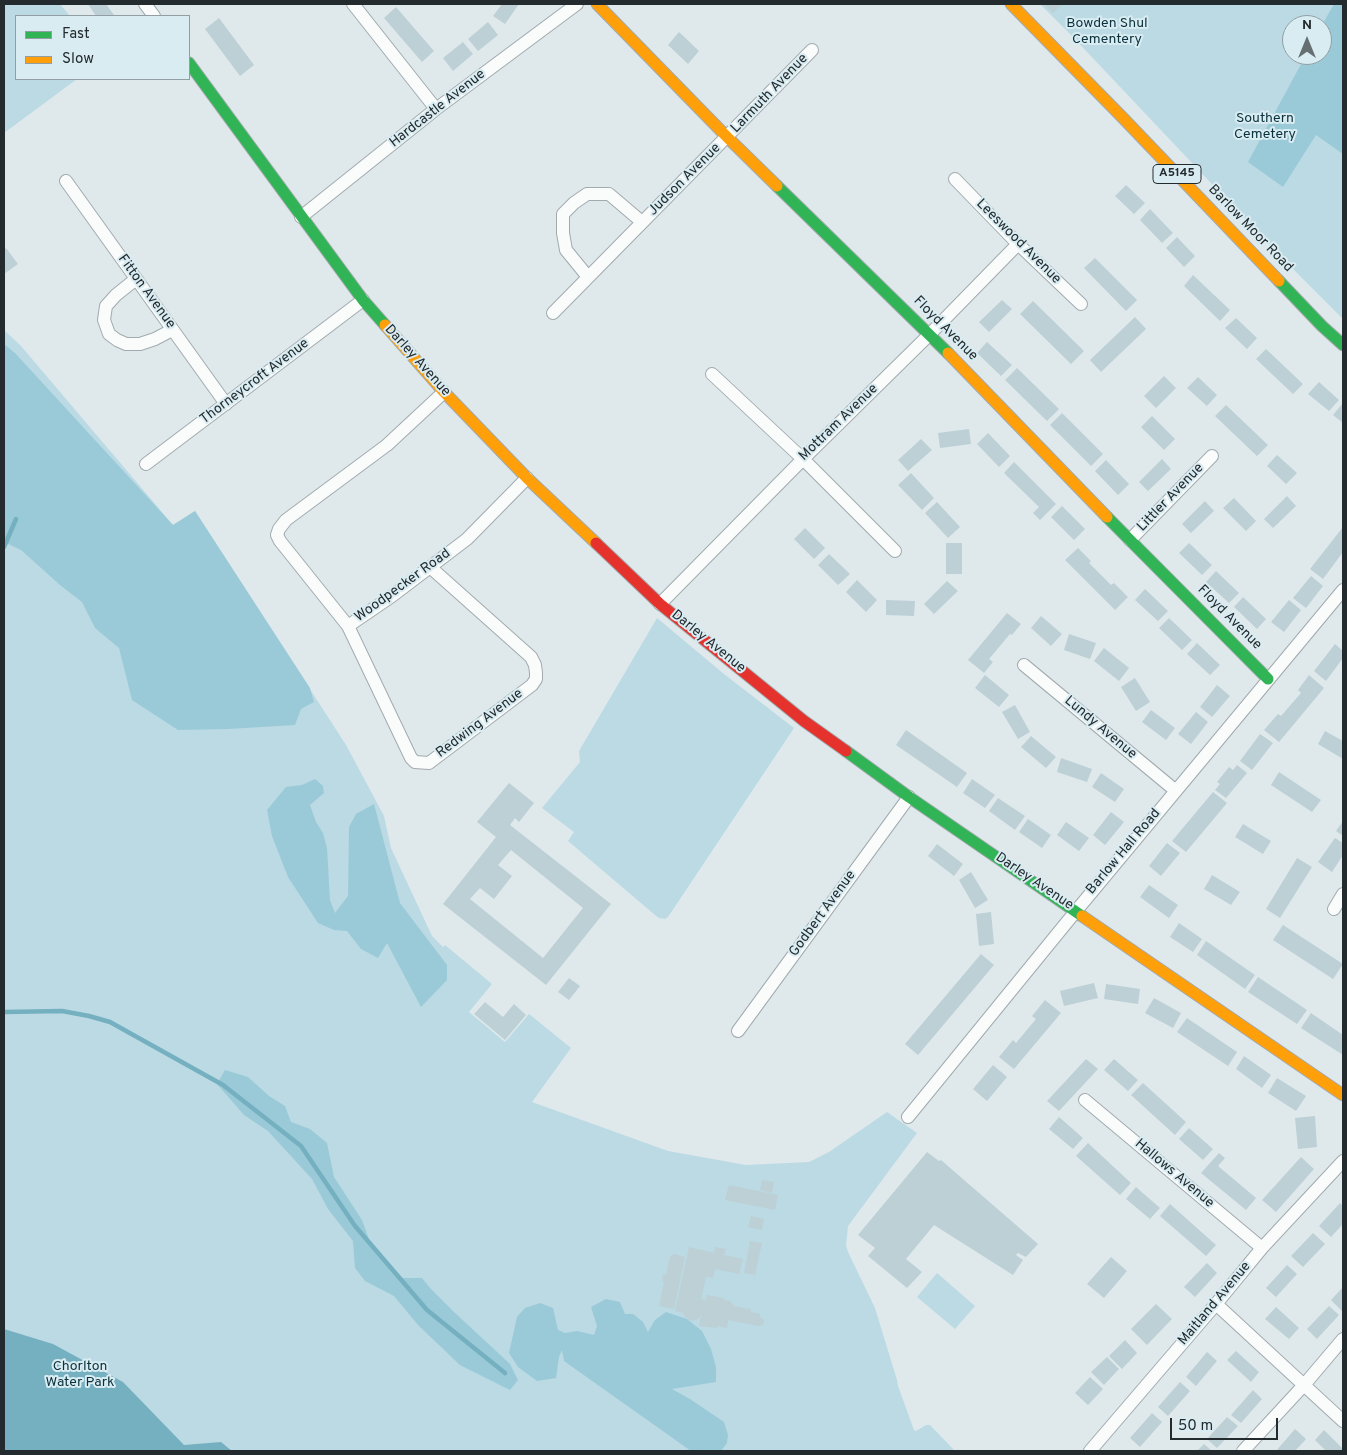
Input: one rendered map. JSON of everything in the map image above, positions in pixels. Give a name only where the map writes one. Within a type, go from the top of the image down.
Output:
[{"type":"street","points":[[145,4],[153,15]]},
{"type":"street","points":[[353,4],[436,109]]},
{"type":"street","name":"Hardcastle Avenue","points":[[301,217],[436,109],[577,4]]},
{"type":"street","name":"Floyd Avenue","points":[[597,4],[727,138],[930,334],[1268,679]]},
{"type":"street","name":"Barlow Moor Road","points":[[1011,4],[1322,326],[1343,345]]},
{"type":"street","name":"Larmuth Avenue","points":[[727,138],[812,50]]},
{"type":"street","name":"Darley Avenue","points":[[190,64],[363,300],[444,392],[527,478],[660,604],[804,721],[909,797],[1343,1095]]},
{"type":"street","name":"Judson Avenue","points":[[553,313],[727,138]]},
{"type":"street","name":"Leeswood Avenue","points":[[956,179],[1018,244],[1081,304]]},
{"type":"street","name":"Fitton Avenue","points":[[66,181],[226,404]]},
{"type":"street","name":"Judson Avenue","points":[[588,277],[566,250],[563,233],[563,214],[587,194],[609,194],[642,222]]},
{"type":"street","name":"Mottram Avenue","points":[[660,604],[802,459],[930,334],[1018,244]]},
{"type":"street","points":[[136,279],[106,306],[104,320],[108,334],[126,344],[140,344],[155,340],[172,330]]},
{"type":"street","name":"Thorneycroft Avenue","points":[[146,464],[363,300]]},
{"type":"street","points":[[712,374],[895,551]]},
{"type":"street","name":"Woodpecker Road","points":[[444,392],[387,445],[286,520],[278,529],[277,535],[280,541],[348,626],[467,539],[527,478]]},
{"type":"street","name":"Littler Avenue","points":[[1130,540],[1212,456]]},
{"type":"street","name":"Redwing Avenue","points":[[348,626],[410,758],[415,762],[429,763],[532,685],[536,679],[535,665],[531,657],[430,567]]},
{"type":"street","name":"Barlow Hall Road","points":[[908,1117],[1076,911],[1343,590]]},
{"type":"street","name":"Lundy Avenue","points":[[1024,665],[1176,791]]},
{"type":"street","name":"Godbert Avenue","points":[[738,1031],[909,797]]},
{"type":"street","points":[[1334,909],[1343,894]]},
{"type":"street","name":"Hallows Avenue","points":[[1085,1100],[1262,1248]]},
{"type":"street","name":"Maitland Avenue","points":[[1090,1451],[1262,1248],[1343,1161]]},
{"type":"street","points":[[1216,1304],[1343,1421]]},
{"type":"street","points":[[1242,1451],[1304,1385],[1343,1339]]},
{"type":"green space","points":[[4,4],[60,4],[69,15],[15,15],[15,80],[76,80],[4,133]]},
{"type":"green space","name":"Southern Cemetery","points":[[1040,4],[1343,4],[1343,319],[1279,255]]},
{"type":"green space","points":[[4,330],[21,346],[173,525],[195,511],[346,745],[384,816],[391,848],[432,936],[443,947],[445,945],[492,984],[469,1012],[505,1042],[529,1014],[571,1048],[532,1102],[668,1151],[746,1165],[809,1162],[829,1152],[887,1112],[917,1133],[848,1226],[846,1245],[875,1308],[898,1386],[914,1430],[916,1431],[926,1425],[930,1425],[955,1451],[4,1451]]},
{"type":"green space","points":[[657,618],[724,674],[794,728],[665,919],[655,915],[568,841],[574,832],[542,808],[580,762],[579,751]]},
{"type":"green space","points":[[937,1273],[975,1306],[955,1329],[917,1297]]},
{"type":"shaded area","points":[[1334,4],[1343,4],[1343,154],[1316,135],[1283,187],[1248,162],[1301,65],[1332,65],[1332,15],[1328,15]]},
{"type":"shaded area","points":[[4,344],[15,353],[173,525],[195,511],[310,688],[314,702],[301,709],[295,725],[178,730],[132,700],[119,648],[95,628],[82,602],[21,550],[4,542]]},
{"type":"shaded area","points":[[315,779],[323,786],[324,793],[310,805],[316,822],[323,833],[327,848],[330,900],[335,913],[348,896],[349,827],[356,814],[374,804],[400,903],[447,965],[447,980],[421,1007],[387,943],[378,958],[361,949],[347,931],[334,930],[318,923],[288,877],[272,836],[267,810],[286,787],[302,785]]},
{"type":"shaded area","points":[[225,1070],[248,1077],[269,1096],[285,1106],[291,1122],[310,1129],[327,1143],[334,1177],[362,1220],[370,1242],[401,1278],[422,1278],[454,1312],[510,1364],[518,1380],[510,1390],[460,1365],[418,1325],[394,1296],[365,1281],[355,1268],[353,1241],[328,1209],[312,1179],[268,1131],[244,1115],[217,1084]]},
{"type":"shaded area","points":[[606,1299],[620,1302],[625,1314],[633,1314],[643,1322],[648,1332],[655,1320],[666,1312],[687,1319],[702,1331],[711,1349],[716,1367],[716,1382],[672,1389],[724,1422],[728,1435],[727,1443],[721,1451],[691,1451],[564,1361],[562,1350],[556,1378],[537,1381],[518,1367],[509,1353],[517,1317],[525,1308],[540,1303],[553,1308],[558,1330],[565,1333],[577,1331],[594,1335],[597,1326],[591,1307]]},
{"type":"shaded area","name":"Chorlton Water Park","points":[[4,1329],[53,1344],[123,1382],[184,1445],[221,1442],[232,1451],[4,1451]]},
{"type":"building","points":[[88,4],[106,4],[114,15],[95,15]]},
{"type":"building","points":[[502,4],[519,4],[505,24],[493,16]]},
{"type":"building","points":[[1044,4],[1062,4],[1053,13]]},
{"type":"building","points":[[396,7],[434,51],[422,62],[384,18]]},
{"type":"building","points":[[219,18],[254,65],[240,76],[205,29]]},
{"type":"building","points":[[488,22],[498,35],[478,51],[468,39]]},
{"type":"building","points":[[679,32],[699,51],[688,64],[668,45]]},
{"type":"building","points":[[463,42],[473,54],[453,71],[443,58]]},
{"type":"building","points":[[1126,185],[1145,203],[1134,214],[1115,196]]},
{"type":"building","points":[[1150,209],[1173,233],[1162,243],[1140,220]]},
{"type":"building","points":[[1177,237],[1195,256],[1184,267],[1166,248]]},
{"type":"building","points":[[6,248],[18,264],[4,274],[4,250]]},
{"type":"building","points":[[1095,258],[1137,300],[1126,311],[1084,268]]},
{"type":"building","points":[[1193,275],[1230,310],[1220,321],[1184,286]]},
{"type":"building","points":[[1002,300],[1012,309],[989,332],[979,322]]},
{"type":"building","points":[[1033,301],[1084,351],[1071,364],[1020,314]]},
{"type":"building","points":[[1135,317],[1146,329],[1101,372],[1090,360]]},
{"type":"building","points":[[1236,318],[1257,338],[1247,349],[1225,328]]},
{"type":"building","points":[[987,342],[1012,365],[1001,376],[977,353]]},
{"type":"building","points":[[1266,349],[1303,384],[1293,394],[1256,359]]},
{"type":"building","points":[[1017,368],[1059,409],[1047,421],[1005,380]]},
{"type":"building","points":[[1164,376],[1176,388],[1156,408],[1144,396]]},
{"type":"building","points":[[1198,377],[1217,395],[1207,406],[1187,388]]},
{"type":"building","points":[[1319,382],[1339,400],[1329,411],[1308,394]]},
{"type":"building","points":[[1343,403],[1343,423],[1333,415]]},
{"type":"building","points":[[1226,405],[1268,445],[1257,456],[1215,416]]},
{"type":"building","points":[[1062,413],[1103,454],[1091,466],[1050,425]]},
{"type":"building","points":[[1152,416],[1175,439],[1164,450],[1141,427]]},
{"type":"building","points":[[969,429],[971,444],[940,448],[938,433]]},
{"type":"building","points":[[988,433],[1010,456],[999,467],[977,444]]},
{"type":"building","points":[[921,439],[932,450],[908,471],[898,460]]},
{"type":"building","points":[[1277,455],[1297,473],[1286,484],[1267,466]]},
{"type":"building","points":[[1162,459],[1171,469],[1148,491],[1139,482]]},
{"type":"building","points":[[1106,460],[1129,484],[1118,495],[1095,471]]},
{"type":"building","points":[[1014,462],[1056,504],[1040,520],[1033,513],[1039,507],[1004,473]]},
{"type":"building","points":[[911,473],[934,498],[922,510],[898,485]]},
{"type":"building","points":[[1287,496],[1296,506],[1273,528],[1264,519]]},
{"type":"building","points":[[1234,498],[1256,521],[1246,531],[1223,508]]},
{"type":"building","points":[[1205,501],[1214,511],[1191,533],[1182,524]]},
{"type":"building","points":[[937,502],[960,527],[948,538],[925,513]]},
{"type":"building","points":[[1062,506],[1085,529],[1074,540],[1051,517]]},
{"type":"building","points":[[1343,527],[1343,552],[1323,579],[1310,569]]},
{"type":"building","points":[[805,528],[825,548],[814,559],[794,539]]},
{"type":"building","points":[[946,543],[962,543],[962,574],[946,574]]},
{"type":"building","points":[[1189,543],[1212,565],[1202,575],[1179,553]]},
{"type":"building","points":[[1078,548],[1091,561],[1089,563],[1111,585],[1114,583],[1128,597],[1115,610],[1065,560]]},
{"type":"building","points":[[829,554],[850,574],[838,585],[818,565]]},
{"type":"building","points":[[1216,571],[1239,593],[1229,603],[1206,582]]},
{"type":"building","points":[[1311,576],[1323,586],[1306,608],[1293,598]]},
{"type":"building","points":[[857,580],[877,600],[866,612],[846,592]]},
{"type":"building","points":[[947,581],[958,591],[934,614],[924,604]]},
{"type":"building","points":[[1145,589],[1168,611],[1158,621],[1135,600]]},
{"type":"building","points":[[1243,597],[1266,619],[1257,629],[1234,607]]},
{"type":"building","points":[[886,600],[915,601],[914,616],[886,615]]},
{"type":"building","points":[[1289,600],[1301,610],[1284,632],[1271,622]]},
{"type":"building","points":[[1007,613],[1021,624],[989,659],[993,662],[984,673],[968,660]]},
{"type":"building","points":[[1041,616],[1062,634],[1051,646],[1031,628]]},
{"type":"building","points":[[1169,618],[1192,640],[1182,650],[1159,628]]},
{"type":"building","points":[[1069,634],[1096,643],[1090,659],[1064,650]]},
{"type":"building","points":[[1197,643],[1220,665],[1210,675],[1187,654]]},
{"type":"building","points":[[1335,644],[1343,651],[1343,658],[1326,681],[1314,671]]},
{"type":"building","points":[[1104,648],[1129,668],[1119,681],[1094,661]]},
{"type":"building","points":[[985,675],[1009,695],[999,707],[975,688]]},
{"type":"building","points":[[1309,675],[1324,688],[1279,742],[1264,730],[1278,714],[1281,716],[1301,693],[1298,690]]},
{"type":"building","points":[[1135,678],[1150,702],[1136,711],[1121,687]]},
{"type":"building","points":[[1217,685],[1230,696],[1212,717],[1200,707]]},
{"type":"building","points":[[1015,705],[1030,732],[1018,739],[1002,712]]},
{"type":"building","points":[[1151,710],[1175,728],[1166,740],[1142,722]]},
{"type":"building","points":[[1196,712],[1208,722],[1191,744],[1178,734]]},
{"type":"building","points":[[906,730],[967,773],[957,787],[896,745]]},
{"type":"building","points":[[1325,731],[1343,741],[1343,759],[1318,744]]},
{"type":"building","points":[[1260,734],[1273,743],[1252,770],[1240,761]]},
{"type":"building","points":[[1031,736],[1056,757],[1046,768],[1021,747]]},
{"type":"building","points":[[1061,758],[1092,769],[1087,782],[1057,772]]},
{"type":"building","points":[[1237,765],[1247,773],[1226,798],[1215,790],[1220,784],[1217,782],[1229,767],[1233,770]]},
{"type":"building","points":[[1279,772],[1321,800],[1312,812],[1271,785]]},
{"type":"building","points":[[1101,773],[1124,789],[1115,802],[1092,787]]},
{"type":"building","points":[[972,779],[995,795],[985,808],[963,793]]},
{"type":"building","points":[[509,783],[534,803],[519,822],[515,818],[510,825],[611,904],[546,985],[443,904],[496,837],[477,822]],"holes":[[[511,850],[583,908],[543,958],[470,899],[480,888],[494,899],[512,876],[498,865]]]},
{"type":"building","points":[[1213,792],[1227,803],[1186,852],[1172,841]]},
{"type":"building","points":[[998,798],[1025,816],[1015,830],[989,811]]},
{"type":"building","points":[[1111,812],[1124,822],[1105,845],[1093,835]]},
{"type":"building","points":[[1028,819],[1051,835],[1042,848],[1019,832]]},
{"type":"building","points":[[1343,821],[1343,836],[1336,831]]},
{"type":"building","points":[[1066,822],[1089,838],[1079,851],[1057,835]]},
{"type":"building","points":[[1243,824],[1271,841],[1263,854],[1235,837]]},
{"type":"building","points":[[1335,838],[1343,843],[1343,855],[1332,872],[1318,862]]},
{"type":"building","points":[[1167,843],[1180,853],[1161,876],[1149,866]]},
{"type":"building","points":[[937,844],[963,864],[954,876],[928,856]]},
{"type":"building","points":[[1297,858],[1312,867],[1280,918],[1266,909]]},
{"type":"building","points":[[971,872],[988,900],[975,908],[959,880]]},
{"type":"building","points":[[1212,875],[1240,892],[1231,905],[1204,889]]},
{"type":"building","points":[[1149,885],[1178,905],[1169,918],[1140,897]]},
{"type":"building","points":[[991,912],[994,944],[979,946],[976,914]]},
{"type":"building","points":[[1179,923],[1202,939],[1193,952],[1170,937]]},
{"type":"building","points":[[1283,925],[1343,964],[1333,979],[1273,940]]},
{"type":"building","points":[[1206,941],[1255,975],[1245,989],[1197,955]]},
{"type":"building","points":[[981,954],[994,965],[918,1055],[905,1044]]},
{"type":"building","points":[[1258,977],[1307,1010],[1297,1024],[1248,992]]},
{"type":"building","points":[[569,978],[580,986],[569,1000],[558,992]]},
{"type":"building","points":[[1094,983],[1098,998],[1064,1006],[1060,991]]},
{"type":"building","points":[[1106,984],[1140,989],[1138,1004],[1104,999]]},
{"type":"building","points":[[1154,998],[1181,1013],[1173,1028],[1145,1013]]},
{"type":"building","points":[[1045,1000],[1061,1013],[1014,1069],[999,1057],[1013,1040],[1016,1043],[1036,1019],[1032,1016]]},
{"type":"building","points":[[485,1002],[503,1017],[514,1004],[526,1015],[505,1040],[474,1014]]},
{"type":"building","points":[[1311,1013],[1343,1035],[1343,1055],[1301,1028]]},
{"type":"building","points":[[1187,1018],[1237,1052],[1228,1066],[1177,1032]]},
{"type":"building","points":[[1244,1056],[1271,1075],[1262,1088],[1236,1069]]},
{"type":"building","points":[[1086,1059],[1098,1069],[1059,1111],[1047,1101]]},
{"type":"building","points":[[1114,1059],[1138,1080],[1128,1091],[1104,1070]]},
{"type":"building","points":[[993,1065],[1007,1077],[987,1101],[973,1089]]},
{"type":"building","points":[[1277,1078],[1306,1096],[1296,1111],[1268,1093]]},
{"type":"building","points":[[1143,1083],[1186,1122],[1175,1135],[1131,1095]]},
{"type":"building","points":[[1315,1116],[1317,1147],[1298,1149],[1295,1118]]},
{"type":"building","points":[[1059,1117],[1083,1138],[1073,1149],[1049,1129]]},
{"type":"building","points":[[1189,1128],[1213,1149],[1203,1160],[1179,1139]]},
{"type":"building","points":[[1088,1143],[1131,1183],[1120,1195],[1076,1156]]},
{"type":"building","points":[[927,1152],[939,1161],[941,1160],[1038,1244],[1026,1257],[1018,1253],[1016,1255],[1023,1260],[1013,1275],[934,1225],[906,1259],[922,1272],[907,1288],[868,1256],[875,1248],[858,1235]]},
{"type":"building","points":[[1219,1153],[1225,1158],[1218,1166],[1256,1198],[1246,1210],[1201,1173]]},
{"type":"building","points":[[1301,1157],[1314,1169],[1276,1212],[1262,1200]]},
{"type":"building","points":[[762,1180],[774,1182],[772,1193],[760,1190]]},
{"type":"building","points":[[729,1185],[778,1195],[775,1210],[725,1200]]},
{"type":"building","points":[[1136,1187],[1160,1208],[1150,1219],[1126,1199]]},
{"type":"building","points":[[1340,1203],[1343,1206],[1343,1224],[1331,1237],[1319,1226]]},
{"type":"building","points":[[1170,1204],[1216,1245],[1206,1256],[1160,1216]]},
{"type":"building","points":[[751,1216],[764,1219],[762,1230],[748,1227]]},
{"type":"building","points":[[1313,1233],[1325,1244],[1303,1267],[1291,1256]]},
{"type":"building","points":[[750,1241],[762,1243],[755,1275],[744,1273]]},
{"type":"building","points":[[689,1247],[714,1253],[715,1247],[726,1249],[724,1255],[743,1259],[739,1274],[715,1269],[713,1278],[706,1277],[701,1299],[706,1300],[707,1295],[724,1298],[724,1300],[731,1301],[733,1306],[751,1309],[751,1312],[760,1314],[760,1317],[764,1320],[763,1325],[758,1326],[728,1320],[727,1328],[699,1326],[701,1315],[698,1319],[692,1321],[685,1317],[683,1313],[675,1311]]},
{"type":"building","points":[[674,1254],[685,1257],[674,1309],[659,1306],[664,1281],[662,1281],[663,1274],[666,1275],[670,1257]]},
{"type":"building","points":[[1111,1257],[1127,1271],[1104,1298],[1087,1284]]},
{"type":"building","points":[[1207,1263],[1217,1273],[1195,1297],[1184,1287]]},
{"type":"building","points":[[1287,1265],[1297,1274],[1276,1297],[1266,1288]]},
{"type":"building","points":[[1343,1287],[1343,1312],[1331,1300]]},
{"type":"building","points":[[1156,1304],[1172,1319],[1147,1345],[1131,1329]]},
{"type":"building","points":[[1329,1306],[1339,1315],[1317,1339],[1307,1329]]},
{"type":"building","points":[[1276,1307],[1299,1328],[1289,1339],[1265,1319]]},
{"type":"building","points":[[1125,1340],[1137,1353],[1122,1369],[1109,1356]]},
{"type":"building","points":[[1236,1351],[1259,1372],[1251,1382],[1227,1360]]},
{"type":"building","points":[[1207,1352],[1217,1361],[1196,1386],[1186,1377]]},
{"type":"building","points":[[1107,1357],[1119,1369],[1104,1385],[1091,1372]]},
{"type":"building","points":[[1090,1377],[1103,1389],[1088,1405],[1075,1393]]},
{"type":"building","points":[[1180,1382],[1190,1391],[1168,1416],[1158,1407]]},
{"type":"building","points":[[1253,1390],[1262,1399],[1241,1423],[1231,1415]]},
{"type":"building","points":[[1152,1413],[1162,1422],[1140,1447],[1130,1438]]},
{"type":"building","points":[[1227,1417],[1238,1426],[1217,1448],[1207,1439]]},
{"type":"building","points":[[1295,1429],[1306,1439],[1295,1451],[1276,1451]]},
{"type":"building","points":[[1324,1430],[1343,1451],[1326,1451],[1315,1440]]},
{"type":"building","points":[[1204,1444],[1212,1451],[1197,1451]]},
{"type":"waterway","points":[[4,547],[16,519]]},
{"type":"waterway","points":[[4,1012],[62,1011],[110,1022],[223,1085],[301,1146],[355,1226],[427,1310],[505,1373]]},
{"type":"traffic: fast","points":[[190,64],[363,300],[385,325]]},
{"type":"traffic: fast","points":[[777,186],[948,353]]},
{"type":"traffic: fast","points":[[1279,281],[1343,345]]},
{"type":"traffic: fast","points":[[1107,517],[1268,679]]},
{"type":"traffic: fast","points":[[846,751],[909,797],[1082,916]]},
{"type":"traffic: slow","points":[[597,4],[777,186]]},
{"type":"traffic: slow","points":[[1011,4],[1279,281]]},
{"type":"traffic: slow","points":[[385,325],[444,392],[527,478],[596,543]]},
{"type":"traffic: slow","points":[[948,353],[1107,517]]},
{"type":"traffic: slow","points":[[1082,916],[1343,1095]]},
{"type":"traffic: jam","points":[[596,543],[660,604],[804,721],[846,751]]},
{"type":"park label","name":"Bowden Shul Cementery","points":[[1107,32]]}]
